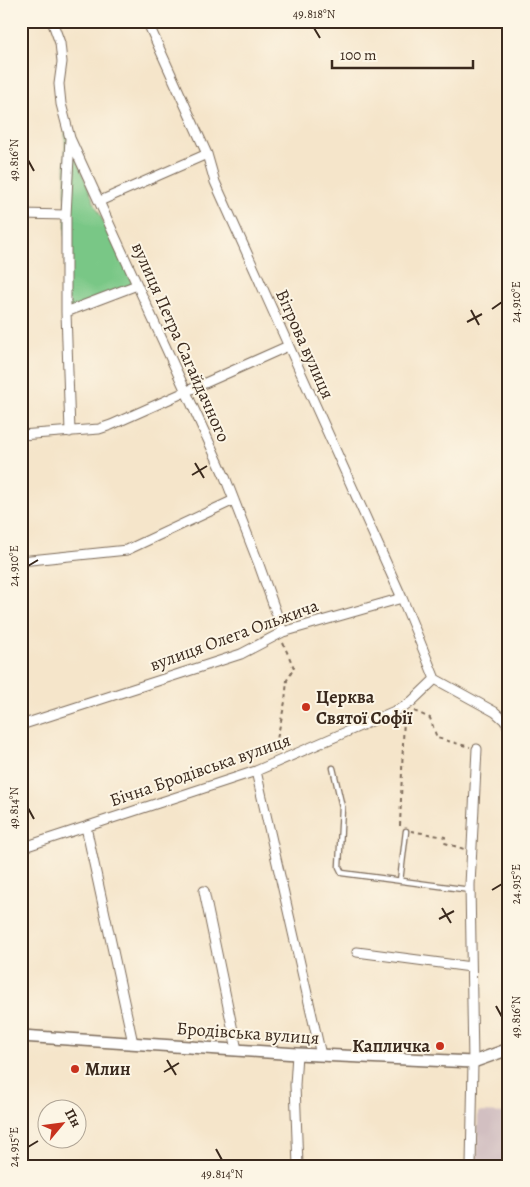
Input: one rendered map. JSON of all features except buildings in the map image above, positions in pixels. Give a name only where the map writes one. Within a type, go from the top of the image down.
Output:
[{"type":"street","points":[[52,21],[60,43],[62,62],[61,104],[70,138],[66,215],[66,312],[70,432]]},
{"type":"street","name":"Вітрова вулиця","points":[[148,21],[207,154],[215,182],[402,598],[435,679]]},
{"type":"street","name":"вулиця Петра Сагайдачного","points":[[70,138],[225,477],[258,562],[281,633]]},
{"type":"street","points":[[100,201],[207,154]]},
{"type":"street","points":[[21,214],[66,215]]},
{"type":"street","points":[[66,312],[137,285]]},
{"type":"street","points":[[21,435],[99,429],[111,425],[288,346]]},
{"type":"street","points":[[21,561],[127,550],[234,500]]},
{"type":"street","name":"вулиця Олега Ольжича","points":[[21,725],[241,654],[281,633],[402,598]]},
{"type":"street","points":[[435,679],[495,712],[509,727]]},
{"type":"street","name":"Бічна Бродівська вулиця","points":[[21,848],[256,772],[404,707],[435,679]]},
{"type":"street","points":[[471,1166],[473,1062],[470,890],[477,749]]},
{"type":"street","points":[[256,772],[321,1055]]},
{"type":"street","points":[[86,827],[133,1043]]},
{"type":"street","points":[[204,891],[237,1050]]},
{"type":"street","points":[[357,952],[471,967]]},
{"type":"street","name":"Бродівська вулиця","points":[[21,1036],[297,1054],[473,1062]]},
{"type":"street","points":[[473,1062],[509,1049]]},
{"type":"street","points":[[297,1054],[295,1085],[298,1166]]},
{"type":"lane","points":[[333,768],[342,807],[339,867],[342,873],[470,890]]},
{"type":"lane","points":[[400,881],[406,831]]},
{"type":"path","points":[[272,764],[287,680],[294,668],[281,633]]},
{"type":"path","points":[[472,852],[445,843],[445,837],[400,830],[404,707],[430,718],[438,738],[477,749]]},
{"type":"shaded area","points":[[478,1112],[509,1113],[509,1166],[477,1166]]},
{"type":"green space","points":[[65,130],[94,202],[133,284],[66,312]]},
{"type":"place","name":"Церква Святої Софії","points":[[306,707]]},
{"type":"place","name":"Капличка","points":[[440,1046]]},
{"type":"place","name":"Млин","points":[[75,1069]]}]
